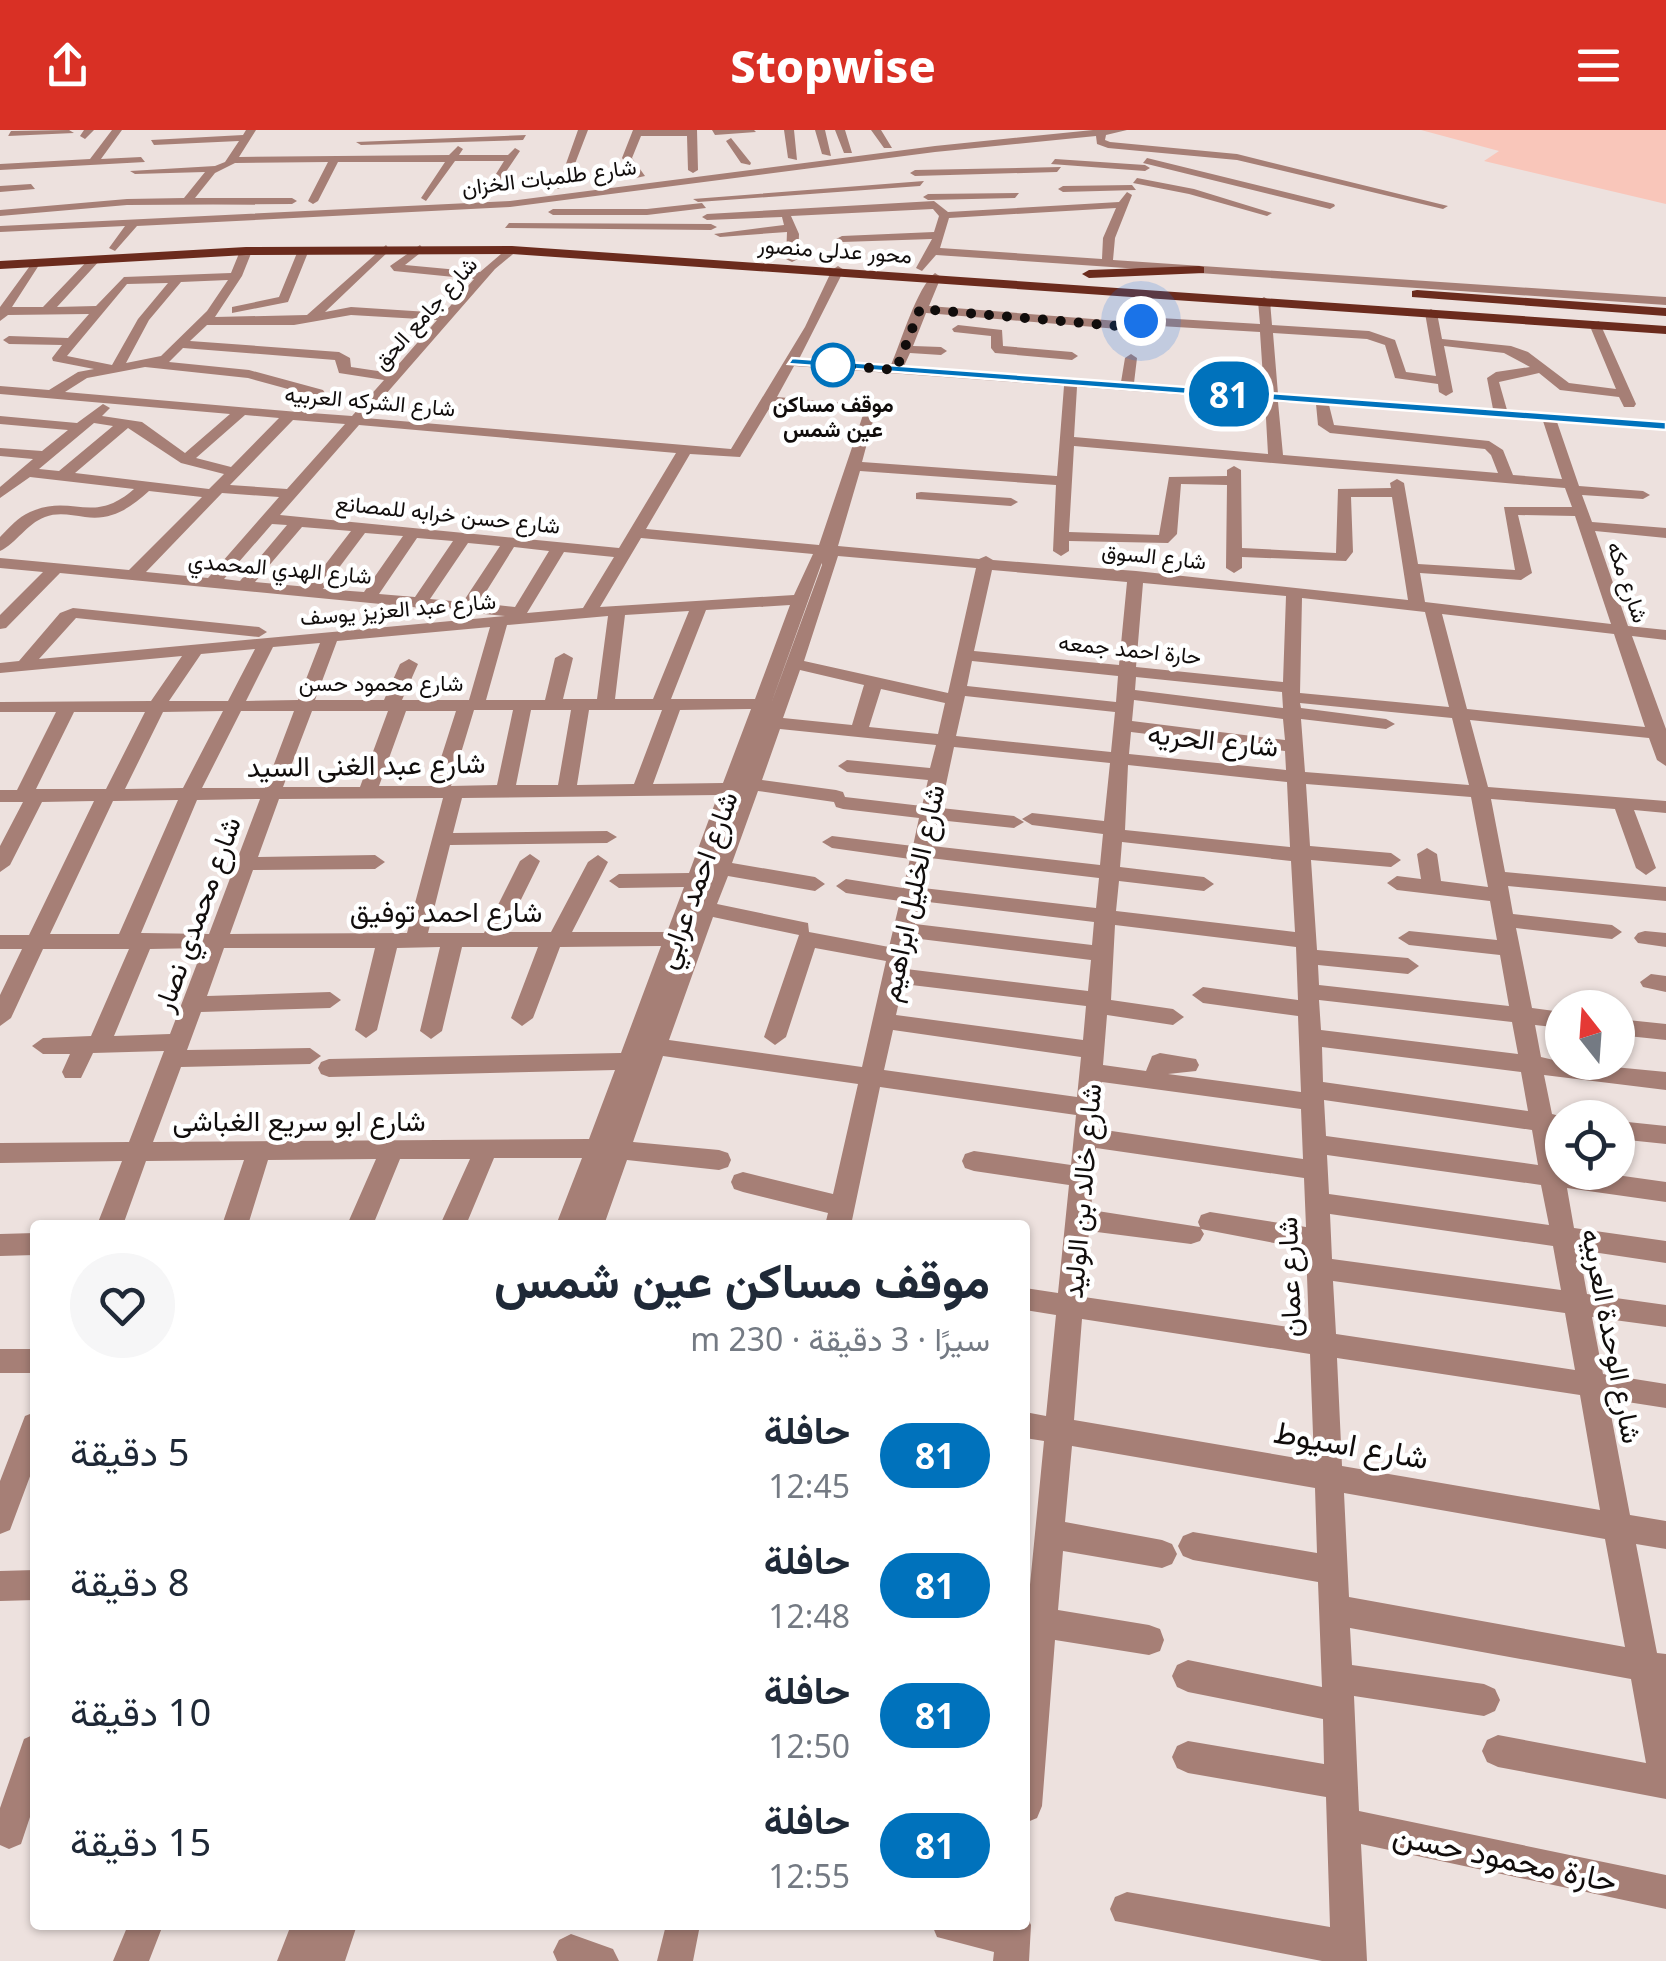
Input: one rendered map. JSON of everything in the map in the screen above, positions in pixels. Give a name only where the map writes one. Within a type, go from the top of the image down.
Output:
[{"type":"main road","name":"محور عدلى منصور","points":[[0,264],[115,248],[356,241],[508,246],[792,259],[935,277],[1666,330]]},
{"type":"main road","name":"محور عدلى منصور","points":[[0,256],[96,258],[508,246],[1666,312]]},
{"type":"main road","points":[[1057,276],[1199,270]]},
{"type":"main road","points":[[1543,303],[1552,312],[1544,321]]},
{"type":"main road","points":[[1588,306],[1579,314],[1594,324]]},
{"type":"street","points":[[93,162],[116,130]]},
{"type":"street","points":[[561,187],[583,130]]},
{"type":"street","points":[[789,130],[804,192]]},
{"type":"street","points":[[820,130],[827,154]]},
{"type":"street","points":[[840,130],[848,151]]},
{"type":"street","points":[[876,130],[936,206],[938,235],[922,268]]},
{"type":"street","name":"شارع طلمبات الخزان","points":[[0,230],[136,220],[513,204],[752,163],[794,163],[848,151],[892,150],[957,134],[1122,130]]},
{"type":"street","points":[[640,176],[627,158],[638,132],[692,131],[690,175],[710,221]]},
{"type":"street","points":[[715,132],[751,131],[752,163]]},
{"type":"street","points":[[1101,132],[1103,144],[1267,164],[1442,206]]},
{"type":"street","points":[[7,138],[69,133],[48,165]]},
{"type":"street","name":"شارع طلمبات الخزان","points":[[0,213],[111,198],[313,201],[488,194],[640,176],[690,175],[1035,133]]},
{"type":"street","points":[[0,167],[140,162],[214,169],[226,166],[248,134]]},
{"type":"street","points":[[111,198],[156,136],[248,134]]},
{"type":"street","points":[[426,198],[468,134]]},
{"type":"street","points":[[340,143],[525,134]]},
{"type":"street","points":[[488,194],[525,134]]},
{"type":"street","points":[[7,138],[32,154]]},
{"type":"street","points":[[731,141],[752,163]]},
{"type":"street","points":[[298,158],[307,147]]},
{"type":"street","points":[[1103,188],[1122,147]]},
{"type":"street","points":[[1107,264],[1109,238],[1120,206],[1146,164],[1151,148]]},
{"type":"street","points":[[140,162],[179,154]]},
{"type":"street","points":[[313,201],[336,157]]},
{"type":"street","points":[[231,160],[510,158]]},
{"type":"street","points":[[710,221],[804,192],[919,180],[1114,170],[1146,164],[1330,206]]},
{"type":"street","points":[[1199,193],[1267,164]]},
{"type":"street","points":[[190,198],[214,169]]},
{"type":"street","points":[[1058,174],[1103,188],[1134,184],[1199,193],[1268,213]]},
{"type":"street","points":[[1050,193],[1058,174]]},
{"type":"street","points":[[1058,174],[1075,206]]},
{"type":"street","points":[[239,217],[235,208],[254,200],[270,184]]},
{"type":"street","points":[[0,189],[31,187]]},
{"type":"street","points":[[936,206],[1035,194]]},
{"type":"street","points":[[508,246],[513,204],[543,212],[634,212],[792,228]]},
{"type":"street","points":[[508,226],[710,221],[936,206],[1120,206]]},
{"type":"street","points":[[768,400],[792,362],[840,266],[842,239],[833,212]]},
{"type":"street","points":[[785,215],[792,228],[792,259]]},
{"type":"street","points":[[115,248],[136,220]]},
{"type":"street","points":[[1,313],[59,224]]},
{"type":"street","points":[[842,239],[938,235]]},
{"type":"street","name":"شارع جامع الحق","points":[[211,584],[508,246]]},
{"type":"street","points":[[309,320],[386,248]]},
{"type":"street","points":[[420,248],[394,268],[483,276]]},
{"type":"street","points":[[209,317],[284,298],[304,250]]},
{"type":"street","points":[[933,250],[1666,301]]},
{"type":"street","points":[[150,364],[165,359],[209,317],[236,276],[246,251]]},
{"type":"street","points":[[46,311],[96,258]]},
{"type":"street","points":[[112,368],[58,360],[124,281],[236,276]]},
{"type":"street","points":[[896,370],[935,277]]},
{"type":"street","points":[[112,368],[144,319],[178,278]]},
{"type":"street","points":[[1060,569],[1066,442],[1080,364],[1057,333],[1068,287]]},
{"type":"street","points":[[1264,301],[1276,459]]},
{"type":"street","points":[[920,309],[965,313],[1057,333],[1144,321],[1379,337],[1391,343],[1400,375],[1444,381]]},
{"type":"street","points":[[1,313],[98,310]]},
{"type":"street","points":[[209,317],[309,320],[340,312],[447,317]]},
{"type":"street","points":[[326,326],[340,312]]},
{"type":"street","points":[[950,340],[965,313]]},
{"type":"street","points":[[1430,313],[1450,410]]},
{"type":"street","points":[[1594,324],[1636,418]]},
{"type":"street","points":[[905,348],[998,333],[996,348],[1000,350],[1072,356]]},
{"type":"street","points":[[299,353],[313,339]]},
{"type":"street","points":[[9,340],[72,342]]},
{"type":"street","points":[[1437,342],[1506,349],[1523,355],[1572,390],[1626,394]]},
{"type":"street","points":[[178,344],[339,356],[345,360],[344,370],[394,377]]},
{"type":"street","points":[[1127,387],[1131,358]]},
{"type":"street","points":[[792,362],[1548,417],[1666,415]]},
{"type":"street","points":[[52,394],[73,379],[112,368],[150,364],[255,375],[318,393],[132,576]]},
{"type":"street","points":[[188,380],[201,369]]},
{"type":"street","points":[[1501,414],[1492,381],[1500,375],[1541,369]]},
{"type":"street","name":"شارع الشركه العربيه","points":[[0,390],[736,454],[768,400]]},
{"type":"street","points":[[163,403],[176,392]]},
{"type":"street","points":[[0,494],[113,399]]},
{"type":"street","name":"شارع احمد عرابي","points":[[572,1220],[657,1047],[707,871],[764,716],[800,600],[828,545],[872,410],[768,400]]},
{"type":"street","points":[[1322,401],[1325,426],[1330,429],[1489,445],[1498,453],[1506,479]]},
{"type":"street","points":[[186,460],[243,410]]},
{"type":"street","name":"شارع مكه","points":[[1548,417],[1620,630],[1661,733],[1666,760]]},
{"type":"street","points":[[1636,418],[1666,426]]},
{"type":"street","points":[[0,420],[126,422],[137,425],[186,460],[234,472]]},
{"type":"street","points":[[64,475],[126,422]]},
{"type":"street","points":[[1066,442],[1506,479],[1643,495]]},
{"type":"street","points":[[588,613],[686,449]]},
{"type":"street","points":[[0,452],[46,456]]},
{"type":"street","points":[[1233,586],[1234,456]]},
{"type":"street","points":[[855,466],[1064,480]]},
{"type":"street","name":"شارع الوحدة العربيه","points":[[1395,469],[1411,568],[1480,792],[1531,1065],[1545,1104]]},
{"type":"street","points":[[27,472],[144,487],[291,494]]},
{"type":"street","points":[[961,519],[970,474]]},
{"type":"street","points":[[1062,536],[1163,540],[1169,534],[1174,480],[1234,481]]},
{"type":"street","points":[[0,546],[34,516],[53,512],[109,514],[126,507],[144,487]]},
{"type":"street","points":[[1234,552],[1340,558],[1345,552],[1344,492],[1399,493]]},
{"type":"street","points":[[921,496],[1011,502]]},
{"type":"street","points":[[1411,568],[1521,575],[1524,572],[1509,510],[1666,533]]},
{"type":"street","name":"شارع حسن خرابه للمصانع","points":[[269,519],[623,553]]},
{"type":"street","points":[[242,588],[298,522]]},
{"type":"street","points":[[311,594],[361,528]]},
{"type":"street","points":[[368,598],[412,533]]},
{"type":"street","name":"شارع السوق","points":[[636,533],[828,545],[1294,592],[1666,635]]},
{"type":"street","points":[[418,603],[463,538]]},
{"type":"street","points":[[468,607],[510,542]]},
{"type":"street","name":"شارع احمد عرابي","points":[[764,716],[795,664],[830,566],[828,545]]},
{"type":"street","points":[[520,612],[559,547]]},
{"type":"street","name":"شارع الخليل ابراهيم","points":[[840,1216],[986,561]]},
{"type":"street","name":"شارع الهدي المحمدي","points":[[0,563],[242,588],[267,623],[311,594],[556,617]]},
{"type":"street","points":[[0,624],[55,570]]},
{"type":"street","name":"شارع خالد بن الوليد","points":[[1031,1668],[1042,1622],[1041,1550],[1059,1430],[1116,832],[1136,576]]},
{"type":"street","name":"شارع عمان","points":[[1294,592],[1291,703],[1306,948],[1349,1955]]},
{"type":"street","name":"شارع عبد العزيز يوسف","points":[[0,668],[196,650],[267,623],[330,638],[617,610],[800,600]]},
{"type":"street","points":[[640,790],[700,604]]},
{"type":"street","points":[[604,704],[617,610]]},
{"type":"street","points":[[24,666],[66,617],[74,613],[267,623],[233,706],[190,794],[92,1044],[72,1072]]},
{"type":"street","points":[[416,939],[442,838],[447,792],[499,622]]},
{"type":"street","name":"شارع محمدي نصار","points":[[112,1220],[330,638]]},
{"type":"street","points":[[0,1018],[156,706],[196,650]]},
{"type":"street","name":"حارة احمد جمعه","points":[[964,655],[1127,700],[1291,703]]},
{"type":"street","points":[[553,705],[564,658]]},
{"type":"street","points":[[368,792],[408,664]]},
{"type":"street","points":[[795,664],[956,695],[1291,703],[1661,733]]},
{"type":"street","points":[[859,732],[874,682]]},
{"type":"street","points":[[1127,700],[1294,747]]},
{"type":"street","points":[[1291,703],[1386,724]]},
{"type":"street","points":[[567,790],[581,704]]},
{"type":"street","name":"شارع محمود حسن","points":[[0,707],[667,704],[764,716]]},
{"type":"street","points":[[506,791],[523,705]]},
{"type":"street","points":[[0,866],[68,707]]},
{"type":"street","name":"شارع الحريه","points":[[764,716],[859,732],[1295,777],[1666,807]]},
{"type":"street","points":[[847,766],[938,774]]},
{"type":"street","name":"شارع عبد الغنى السيد","points":[[0,796],[640,790],[739,785],[930,812],[1300,854],[1391,860]]},
{"type":"street","points":[[1622,803],[1646,868]]},
{"type":"street","points":[[442,838],[608,837]]},
{"type":"street","points":[[832,842],[1204,884]]},
{"type":"street","points":[[1427,854],[1432,887]]},
{"type":"street","points":[[491,939],[530,861]]},
{"type":"street","points":[[245,864],[375,862]]},
{"type":"street","points":[[522,1018],[555,939],[598,862]]},
{"type":"street","points":[[619,881],[707,871],[815,884]]},
{"type":"street","points":[[1396,883],[1500,898],[1612,932]]},
{"type":"street","points":[[846,886],[1108,917],[1408,966]]},
{"type":"street","points":[[1500,898],[1666,894]]},
{"type":"street","points":[[697,908],[801,928]]},
{"type":"street","name":"شارع احمد عرابي","points":[[593,1220],[630,1062],[676,938],[697,908]]},
{"type":"street","points":[[903,930],[1104,954]]},
{"type":"street","name":"شارع احمد توفيق","points":[[0,942],[676,938]]},
{"type":"street","points":[[1409,938],[1509,949]]},
{"type":"street","points":[[431,1031],[453,939]]},
{"type":"street","points":[[366,1030],[388,940]]},
{"type":"street","points":[[775,1037],[807,940],[896,965],[1173,1016]]},
{"type":"street","points":[[1204,995],[1545,1018]]},
{"type":"street","points":[[192,1004],[330,1000]]},
{"type":"street","points":[[883,1020],[1094,1061],[1155,1080],[1545,1123]]},
{"type":"street","points":[[1635,1028],[1666,1032]]},
{"type":"street","points":[[1309,1037],[1666,1081]]},
{"type":"street","points":[[42,1046],[92,1044],[320,1062],[630,1062]]},
{"type":"street","points":[[657,1047],[1090,1108]]},
{"type":"street","points":[[1155,1080],[1160,1062],[1188,1065]]},
{"type":"street","points":[[1635,1132],[1666,1135]]},
{"type":"street","points":[[1087,1138],[1545,1177]]},
{"type":"street","name":"شارع ابو سريع الغباشى","points":[[0,1153],[609,1149],[719,1160]]},
{"type":"street","points":[[362,1220],[392,1150]]},
{"type":"street","points":[[455,1220],[486,1150]]},
{"type":"street","points":[[237,1220],[258,1151]]},
{"type":"street","points":[[974,1161],[1083,1178]]},
{"type":"street","points":[[743,1182],[840,1216]]},
{"type":"street","points":[[1635,1188],[1666,1192]]},
{"type":"street","name":"شارع الوحدة العربيه","points":[[1554,1190],[1618,1526],[1655,1668],[1666,1783]]},
{"type":"street","points":[[1316,1202],[1666,1252]]},
{"type":"street","points":[[1079,1219],[1318,1240]]},
{"type":"street","points":[[0,1245],[30,1244]]},
{"type":"street","points":[[1319,1268],[1666,1316]]},
{"type":"street","points":[[1030,1300],[1666,1396]]},
{"type":"street","points":[[0,1361],[30,1361]]},
{"type":"street","name":"شارع اسيوط","points":[[1030,1425],[1666,1535]]},
{"type":"street","points":[[0,1520],[30,1437]]},
{"type":"street","points":[[1193,1546],[1332,1570]]},
{"type":"street","points":[[1041,1550],[1162,1554]]},
{"type":"street","points":[[0,1586],[30,1585]]},
{"type":"street","points":[[1334,1610],[1655,1668]]},
{"type":"street","points":[[1042,1622],[1148,1640]]},
{"type":"street","points":[[1188,1676],[1337,1692],[1484,1700]]},
{"type":"street","points":[[1498,1751],[1666,1783]]},
{"type":"street","points":[[1188,1757],[1341,1783]]},
{"type":"street","points":[[15,1832],[30,1770]]},
{"type":"street","name":"حارة محمود حسن","points":[[1343,1824],[1666,1892]]},
{"type":"street","points":[[1127,1909],[1349,1955]]},
{"type":"street","points":[[131,1961],[144,1930]]},
{"type":"street","points":[[295,1961],[306,1930]]},
{"type":"street","points":[[327,1961],[338,1930]]},
{"type":"street","points":[[675,1961],[681,1930]]},
{"type":"street","points":[[968,1930],[1013,1942]]},
{"type":"shaded area","points":[[1421,130],[1666,130],[1666,204],[1484,161],[1499,151]]},
{"type":"bus line","name":"81","points":[[792,362],[1666,426]]},
{"type":"place","name":"موقف مساكن عين شمس","points":[[833,365]]},
{"type":"route","points":[[833,365],[896,370],[920,309],[1118,326],[1141,321]]}]
